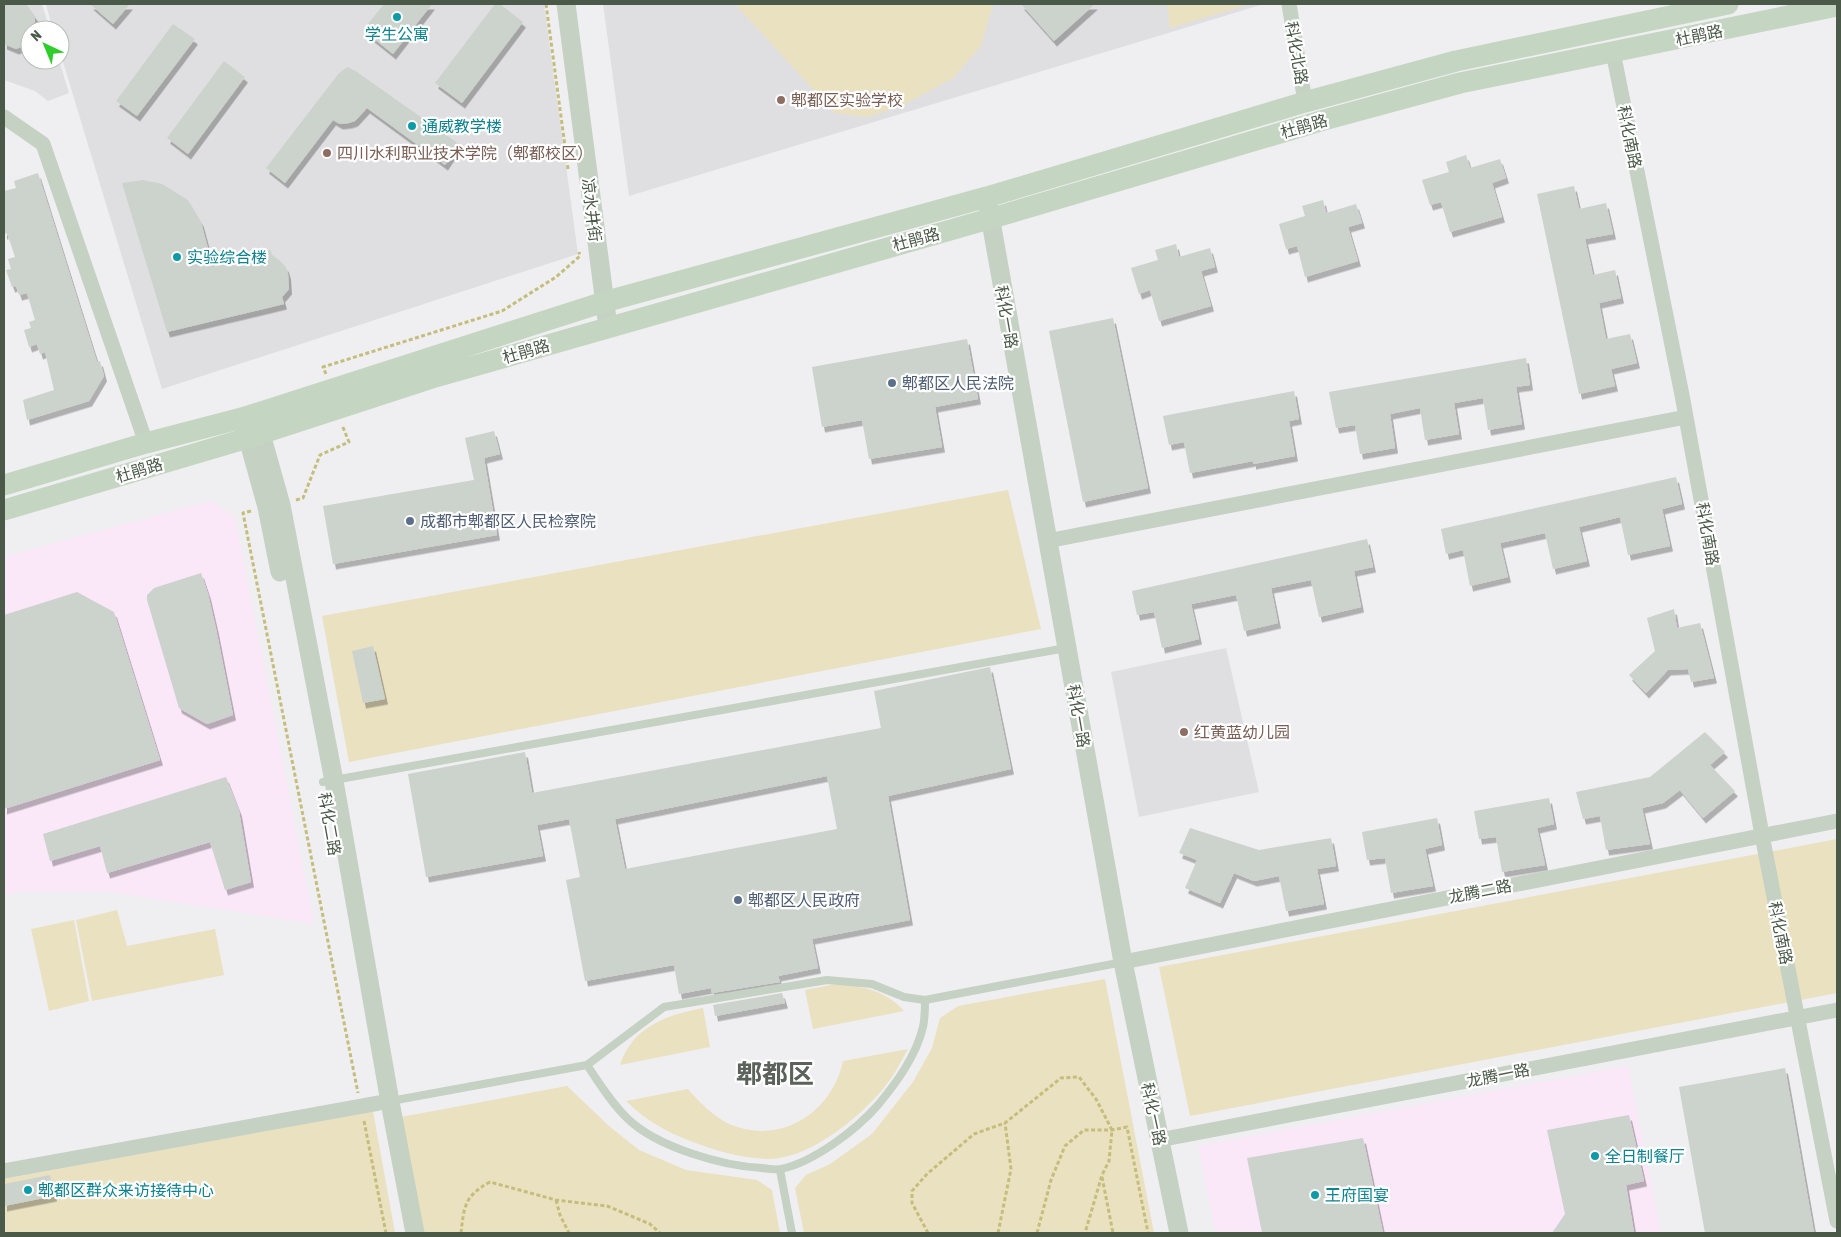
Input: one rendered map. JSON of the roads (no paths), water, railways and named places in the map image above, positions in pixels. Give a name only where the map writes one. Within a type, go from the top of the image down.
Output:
[{"type":"main road","name":"杜鹃路","points":[[4,485],[146,443],[242,418],[604,302],[987,197],[1305,102],[1456,61],[1728,4]]},
{"type":"main road","name":"杜鹃路","points":[[4,510],[254,436],[432,378],[990,219],[1314,123],[1451,86],[1837,6]]},
{"type":"street","name":"凉水井街","points":[[566,4],[608,327]]},
{"type":"street","name":"科化北路","points":[[1289,4],[1305,102]]},
{"type":"street","name":"科化南路","points":[[1613,52],[1686,417],[1762,835],[1837,1221]]},
{"type":"street","points":[[4,117],[43,144],[146,443]]},
{"type":"street","name":"科化一路","points":[[987,197],[1123,962],[1179,1233]]},
{"type":"street","points":[[1047,541],[1686,417]]},
{"type":"street","name":"科化二路","points":[[242,418],[254,436],[274,506],[328,782],[377,1104],[402,1233]]},
{"type":"street","name":"龙腾二路","points":[[1123,962],[1837,821]]},
{"type":"street","name":"龙腾一路","points":[[1160,1140],[1837,1010]]},
{"type":"street","points":[[4,1171],[377,1104],[415,1233]]},
{"type":"lane","points":[[328,782],[1066,648]]},
{"type":"lane","points":[[377,1104],[587,1065],[664,1007],[827,980],[872,984],[904,997],[925,1000],[1123,962]]},
{"type":"lane","points":[[587,1065],[603,1089],[629,1120],[657,1139],[699,1156],[746,1168],[780,1170],[813,1157],[844,1136],[871,1113],[896,1083],[915,1049],[924,1026],[925,1000]]},
{"type":"lane","points":[[780,1170],[792,1233]]},
{"type":"place","name":"学生公寓","points":[[397,17]]},
{"type":"place","name":"郫都区实验学校","points":[[781,100]]},
{"type":"place","name":"通威教学楼","points":[[412,126]]},
{"type":"place","name":"四川水利职业技术学院（郫都校区）","points":[[327,153]]},
{"type":"place","name":"实验综合楼","points":[[177,257]]},
{"type":"place","name":"郫都区人民法院","points":[[892,383]]},
{"type":"place","name":"成都市郫都区人民检察院","points":[[410,521]]},
{"type":"place","name":"红黄蓝幼儿园","points":[[1184,732]]},
{"type":"place","name":"郫都区人民政府","points":[[738,900]]},
{"type":"place","name":"全日制餐厅","points":[[1595,1156]]},
{"type":"place","name":"郫都区群众来访接待中心","points":[[28,1190]]},
{"type":"place","name":"王府国宴","points":[[1315,1195]]},
{"type":"district","name":"郫都区","points":[[775,1074]]}]
